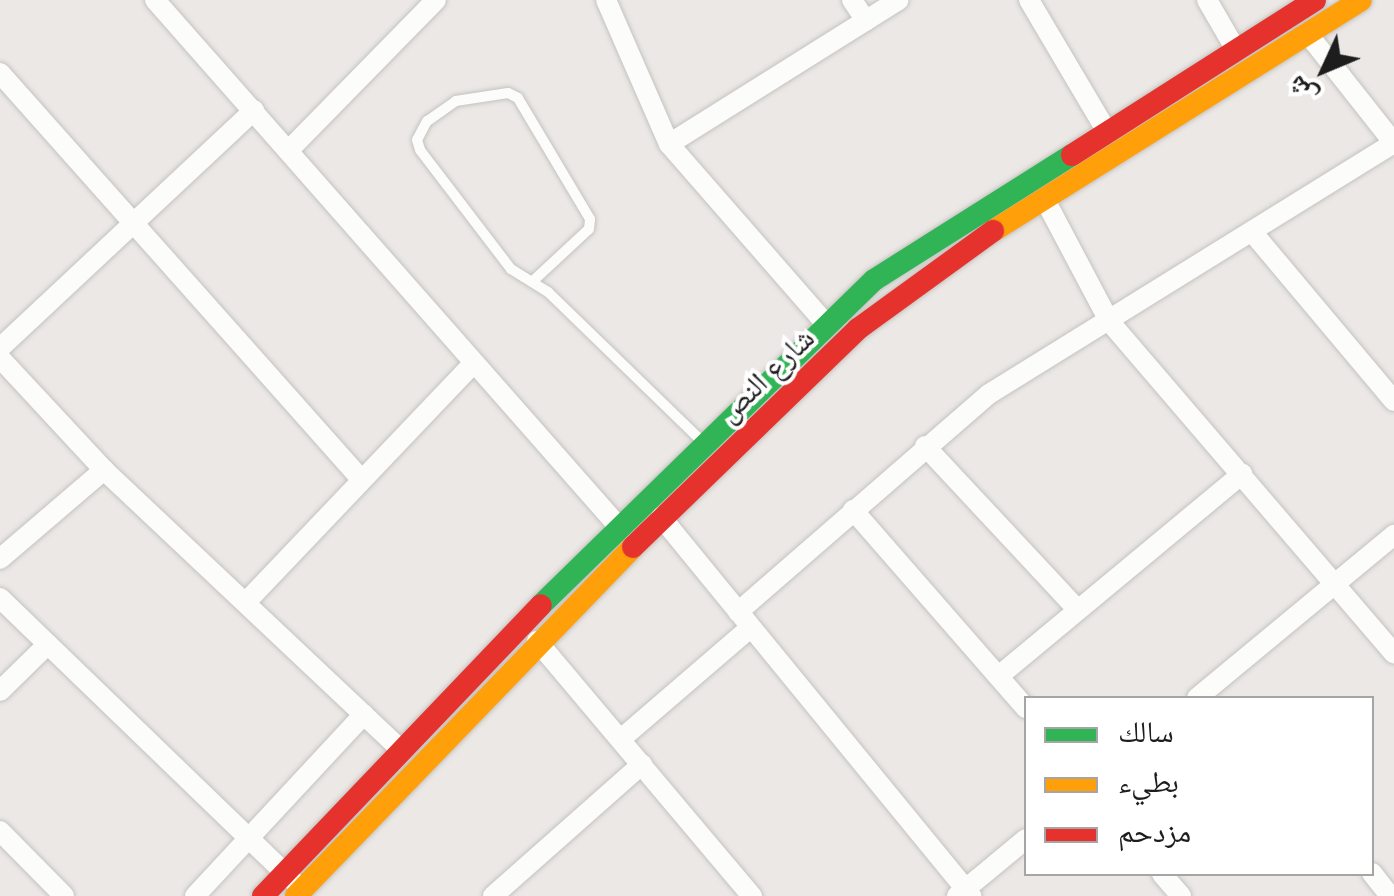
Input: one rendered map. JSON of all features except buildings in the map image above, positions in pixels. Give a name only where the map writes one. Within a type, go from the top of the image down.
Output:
[{"type":"main road","name":"شارع النص","points":[[263,896],[400,750],[825,323],[955,224],[1315,0]]},
{"type":"main road","name":"شارع النص","points":[[301,894],[536,640],[858,328],[1044,198],[1361,0]]},
{"type":"street","points":[[155,0],[254,110],[471,366],[619,527]]},
{"type":"street","points":[[288,150],[436,0]]},
{"type":"street","points":[[606,0],[669,144],[825,323]]},
{"type":"street","points":[[852,0],[866,21]]},
{"type":"street","points":[[669,144],[899,0]]},
{"type":"street","points":[[1029,0],[1108,132]]},
{"type":"street","points":[[1207,0],[1236,50]]},
{"type":"street","points":[[622,740],[853,510],[989,394],[1394,143],[1307,33]]},
{"type":"street","points":[[3,84],[135,220],[360,479]]},
{"type":"street","points":[[0,348],[254,110]]},
{"type":"street","points":[[1044,198],[1109,321],[1394,652]]},
{"type":"street","points":[[1253,233],[1394,401]]},
{"type":"street","points":[[0,358],[104,470],[248,600],[400,750]]},
{"type":"street","points":[[248,600],[471,366]]},
{"type":"street","points":[[926,446],[1076,608]]},
{"type":"street","points":[[0,560],[104,470]]},
{"type":"street","points":[[1000,674],[1242,474]]},
{"type":"street","points":[[853,510],[1024,705]]},
{"type":"street","points":[[661,517],[964,894],[1024,841]]},
{"type":"street","points":[[1220,691],[1394,535]]},
{"type":"street","points":[[0,598],[285,872],[301,894]]},
{"type":"street","points":[[536,640],[752,896]]},
{"type":"street","points":[[0,691],[48,644]]},
{"type":"street","points":[[195,896],[364,714]]},
{"type":"street","points":[[493,896],[642,764]]},
{"type":"street","points":[[0,831],[64,896]]},
{"type":"street","points":[[1164,876],[1180,896]]},
{"type":"street","points":[[1374,876],[1390,896]]},
{"type":"lane","points":[[534,281],[589,229],[590,219],[518,98],[508,92],[456,101],[427,121],[417,140],[420,150],[511,269],[534,281],[703,442]]},
{"type":"traffic: fast","points":[[541,605],[874,280],[1072,155]]},
{"type":"traffic: slow","points":[[993,231],[1361,0]]},
{"type":"traffic: slow","points":[[296,896],[633,547]]},
{"type":"traffic: jam","points":[[1072,155],[1315,0]]},
{"type":"traffic: jam","points":[[633,547],[858,329],[993,231]]},
{"type":"traffic: jam","points":[[263,896],[541,605]]}]
